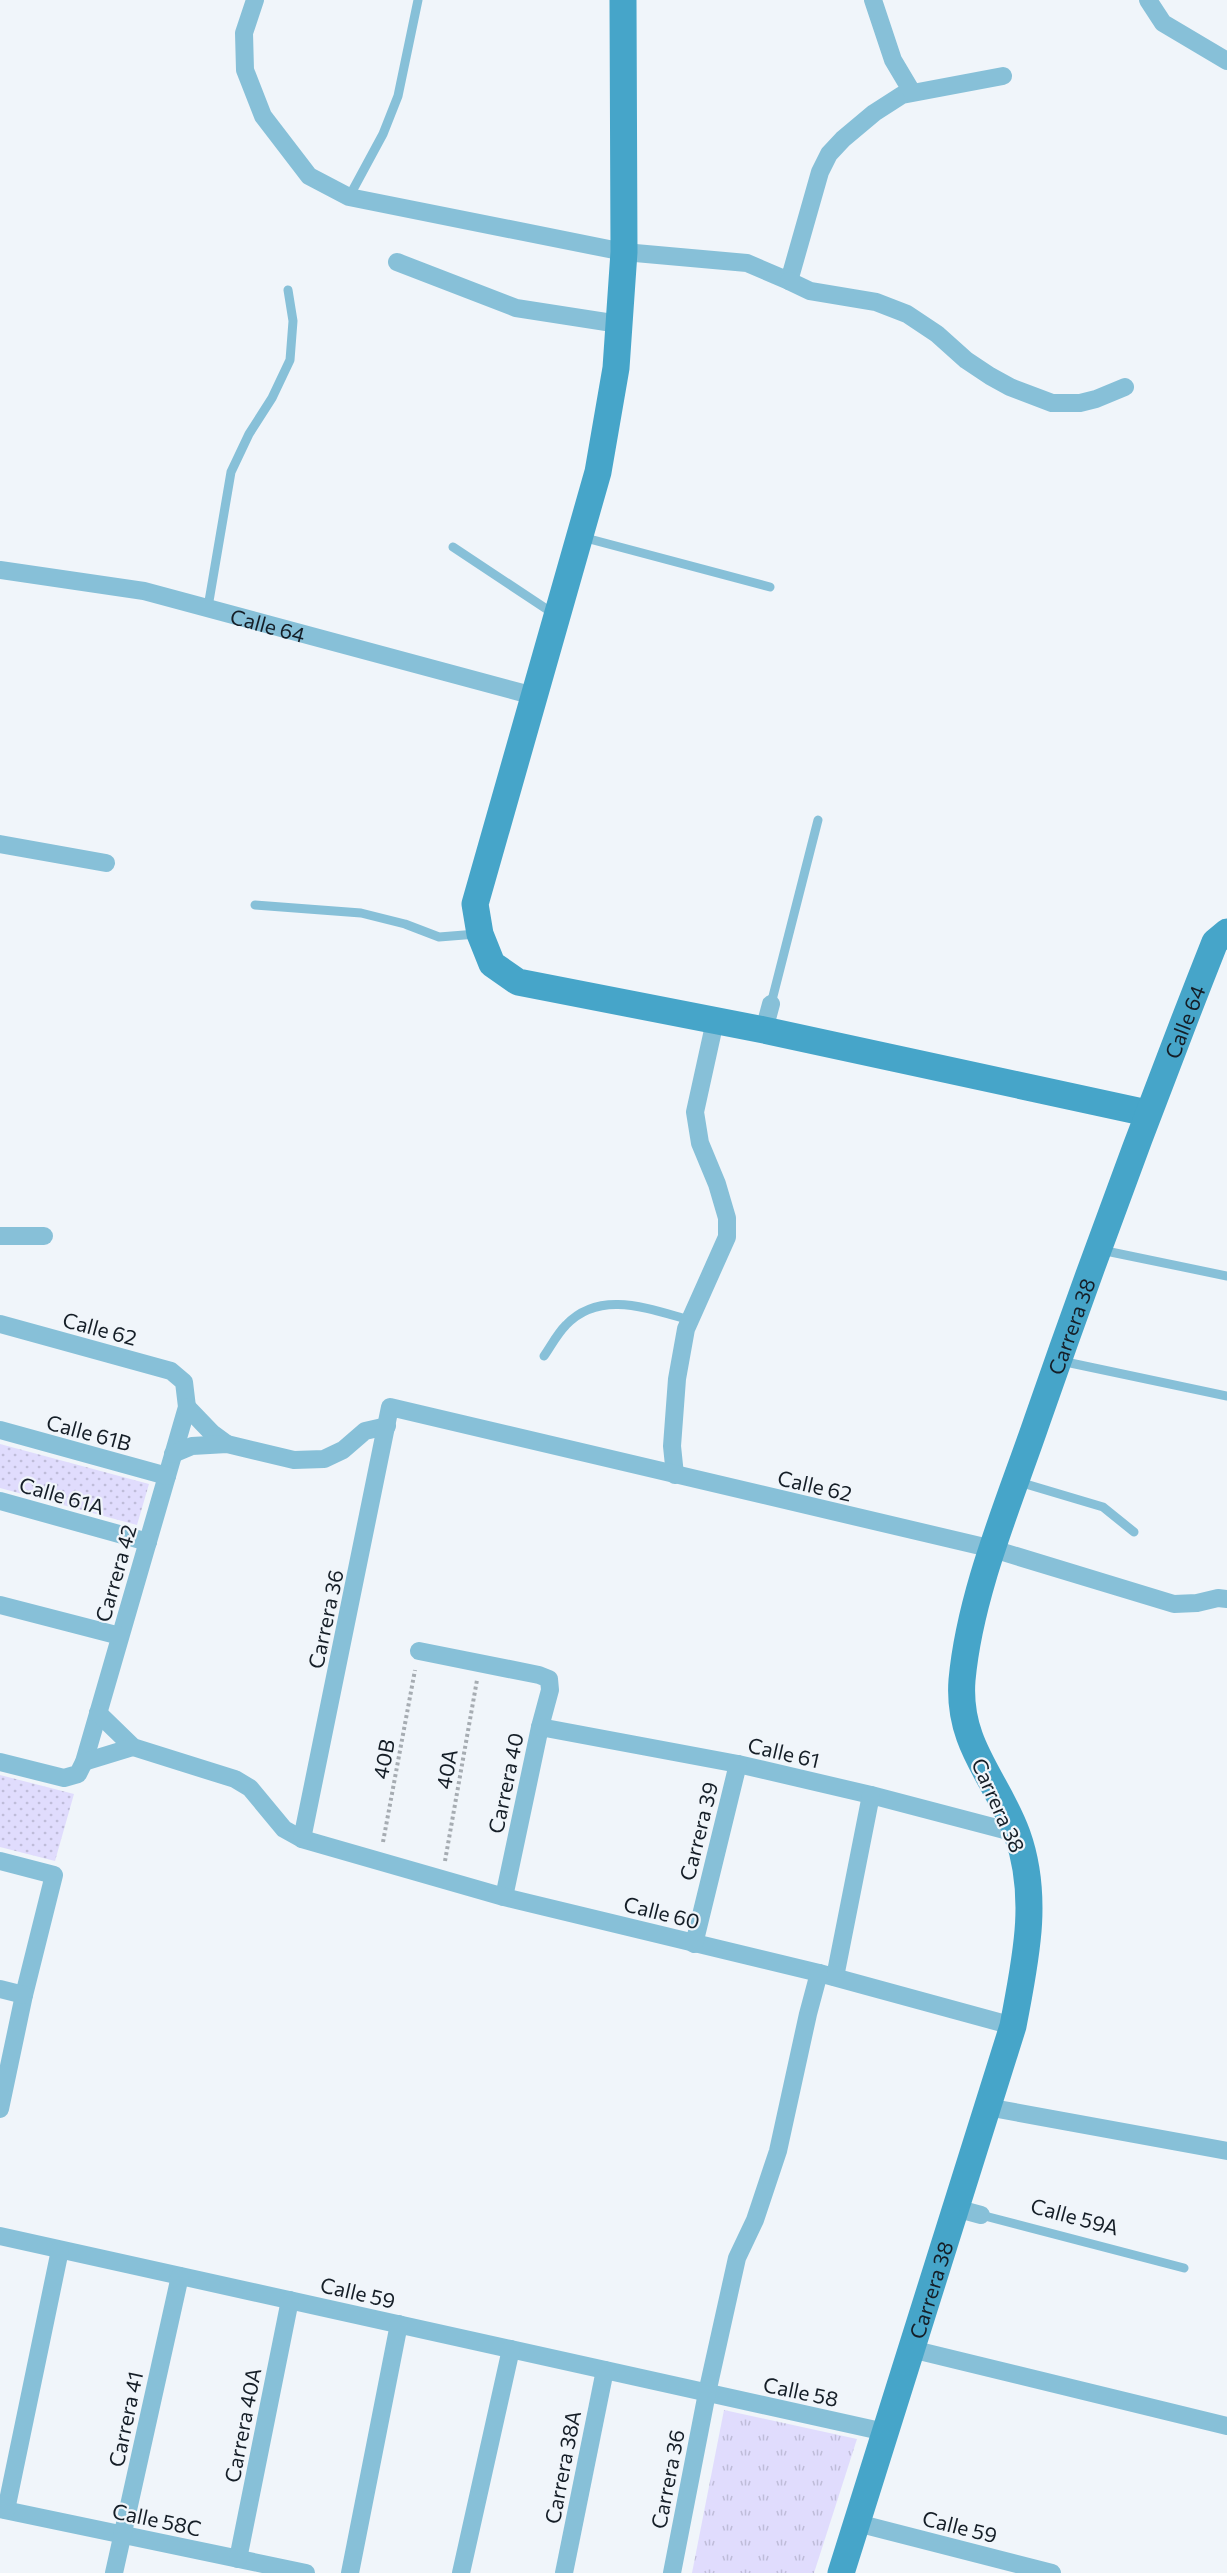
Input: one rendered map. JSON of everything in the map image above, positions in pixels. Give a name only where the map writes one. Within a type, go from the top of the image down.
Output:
[{"type":"main road","points":[[623,0],[624,252],[616,368],[598,472],[476,904],[480,934],[492,964],[518,982],[764,1030],[1147,1113]]},
{"type":"main road","name":"Calle 64","points":[[1147,1113],[1215,942],[1227,932]]},
{"type":"main road","name":"Carrera 38","points":[[841,2573],[1012,2026],[1027,1950],[1030,1912],[1028,1875],[1016,1833],[965,1729],[962,1684],[967,1638],[993,1549],[1147,1113]]},
{"type":"street","points":[[255,0],[244,33],[245,70],[263,116],[309,176],[349,196],[624,252],[747,263],[810,291],[876,302],[907,315],[937,334],[966,360],[990,376],[1010,387],[1052,403],[1080,403],[1125,387]]},
{"type":"street","points":[[873,0],[893,60],[912,92]]},
{"type":"street","points":[[1148,0],[1163,24],[1227,61]]},
{"type":"street","points":[[789,281],[820,172],[829,154],[874,113],[902,95],[1003,75]]},
{"type":"street","points":[[397,262],[516,308],[619,324]]},
{"type":"street","name":"Calle 64","points":[[0,570],[144,591],[534,696]]},
{"type":"street","points":[[0,844],[106,863]]},
{"type":"street","points":[[764,1030],[771,1004]]},
{"type":"street","points":[[675,1475],[672,1446],[677,1379],[686,1329],[727,1238],[727,1218],[717,1184],[700,1143],[695,1112],[715,1021]]},
{"type":"street","points":[[0,1236],[44,1236]]},
{"type":"street","name":"Calle 62","points":[[0,1324],[171,1371],[184,1382]]},
{"type":"street","name":"Carrera 42","points":[[81,1768],[187,1407],[184,1382]]},
{"type":"street","points":[[187,1407],[212,1433],[227,1443]]},
{"type":"street","name":"Calle 62","points":[[390,1407],[993,1549],[1174,1604],[1197,1603],[1218,1598],[1227,1599]]},
{"type":"street","name":"Carrera 36","points":[[302,1839],[390,1407]]},
{"type":"street","points":[[173,1454],[192,1446],[227,1443],[294,1460],[324,1459],[343,1450],[365,1431],[387,1426]]},
{"type":"street","name":"Calle 61B","points":[[0,1430],[167,1476]]},
{"type":"street","name":"Calle 61A","points":[[0,1501],[147,1542]]},
{"type":"street","points":[[0,1605],[120,1636]]},
{"type":"street","points":[[418,1657],[479,1664]]},
{"type":"street","name":"Carrera 40","points":[[479,1664],[549,1679],[550,1690],[540,1726],[504,1896]]},
{"type":"street","points":[[0,1762],[64,1778],[81,1768],[133,1747],[98,1713]]},
{"type":"street","name":"Calle 61","points":[[540,1726],[738,1764],[871,1795],[1016,1833]]},
{"type":"street","name":"Calle 60","points":[[133,1747],[235,1779],[250,1788],[284,1829],[302,1839],[504,1896],[827,1975],[1012,2026]]},
{"type":"street","name":"Carrera 39","points":[[694,1944],[738,1764]]},
{"type":"street","name":"Carrera 36","points":[[672,2573],[706,2393],[737,2258],[755,2220],[778,2151],[808,2014],[827,1975],[871,1795]]},
{"type":"street","points":[[0,1862],[54,1875],[24,1995],[0,2109]]},
{"type":"street","points":[[0,1989],[24,1995]]},
{"type":"street","points":[[987,2107],[1227,2151]]},
{"type":"street","name":"Calle 59A","points":[[955,2208],[981,2215]]},
{"type":"street","name":"Calle 59","points":[[0,2236],[706,2393]]},
{"type":"street","points":[[3,2510],[60,2250]]},
{"type":"street","name":"Carrera 41","points":[[114,2573],[180,2276]]},
{"type":"street","name":"Carrera 40A","points":[[238,2559],[290,2300]]},
{"type":"street","points":[[350,2573],[399,2324]]},
{"type":"street","points":[[461,2573],[511,2349]]},
{"type":"street","points":[[911,2349],[1227,2426]]},
{"type":"street","name":"Carrera 38A","points":[[564,2573],[605,2370]]},
{"type":"street","name":"Calle 58","points":[[706,2393],[885,2432]]},
{"type":"street","name":"Calle 58C","points":[[3,2510],[306,2573]]},
{"type":"street","name":"Calle 59","points":[[857,2523],[1052,2573]]},
{"type":"lane","points":[[349,196],[383,134],[398,96],[417,0]]},
{"type":"lane","points":[[208,607],[231,472],[290,360],[293,321],[288,290]]},
{"type":"lane","points":[[580,537],[770,587]]},
{"type":"lane","points":[[453,547],[557,616]]},
{"type":"lane","points":[[771,1004],[818,820]]},
{"type":"lane","points":[[255,904],[362,913],[405,924],[439,938],[480,934]]},
{"type":"lane","points":[[1098,1250],[1227,1276]]},
{"type":"lane","points":[[544,1356],[566,1325],[586,1310],[609,1303],[632,1305],[690,1320]]},
{"type":"lane","points":[[1059,1360],[1227,1396]]},
{"type":"lane","points":[[1016,1482],[1103,1507],[1134,1532]]},
{"type":"lane","name":"Calle 59A","points":[[981,2215],[1184,2268]]},
{"type":"path","name":"40B","points":[[379,1861],[418,1657]]},
{"type":"path","name":"40A","points":[[442,1879],[479,1664]]},
{"type":"green space","points":[[0,1444],[149,1484],[137,1525],[0,1488]]},
{"type":"green space","points":[[0,1775],[74,1794],[55,1861],[0,1847]]},
{"type":"green space","points":[[724,2410],[857,2439],[814,2573],[692,2573]]}]
